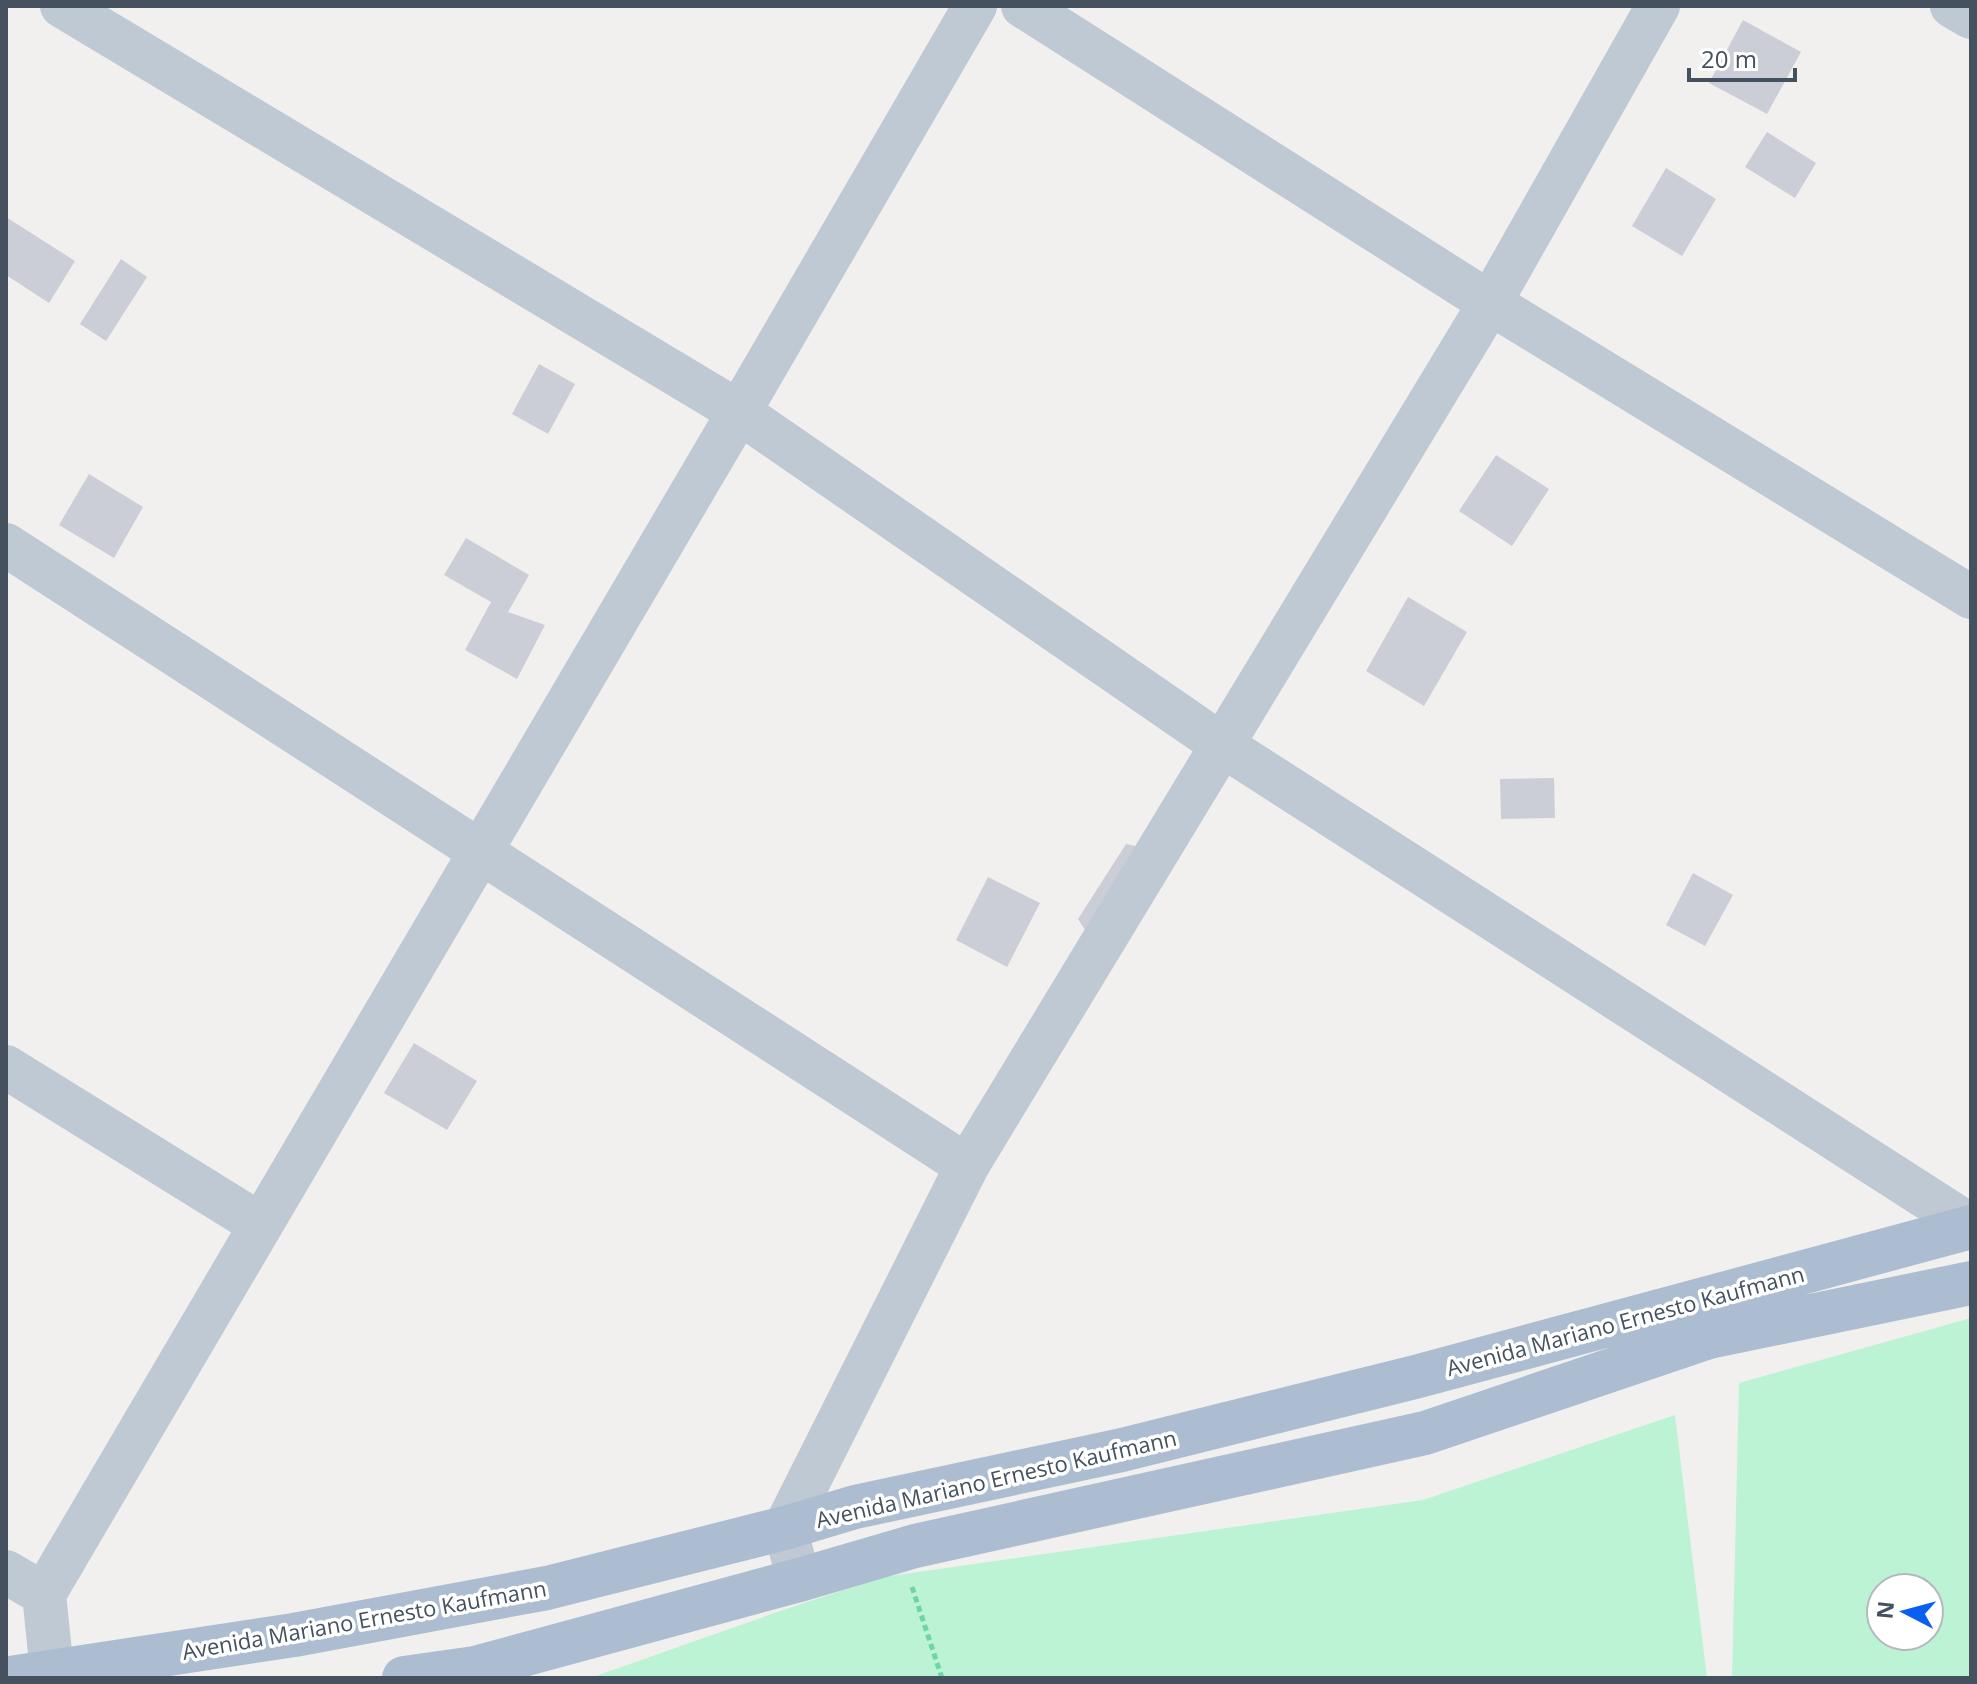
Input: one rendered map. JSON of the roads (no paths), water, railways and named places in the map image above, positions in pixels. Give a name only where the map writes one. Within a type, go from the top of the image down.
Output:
[{"type":"main road","name":"Avenida Mariano Ernesto Kaufmann","points":[[31,1675],[294,1635],[547,1588],[785,1528],[855,1507],[1122,1450],[1419,1376],[1971,1226]]},
{"type":"main road","name":"Avenida Mariano Ernesto Kaufmann","points":[[404,1678],[475,1668],[915,1546],[1425,1433],[1709,1337],[1971,1283]]},
{"type":"street","points":[[62,6],[739,412],[1222,745],[1971,1226]]},
{"type":"street","points":[[31,1675],[44,1594],[975,6]]},
{"type":"street","points":[[1023,6],[1490,303],[1971,597]]},
{"type":"street","points":[[799,1580],[785,1528],[967,1166],[1490,303],[1658,6]]},
{"type":"street","points":[[1952,6],[1971,17]]},
{"type":"street","points":[[6,545],[967,1166]]},
{"type":"street","points":[[6,1067],[261,1225]]},
{"type":"street","points":[[6,1572],[44,1594]]}]
